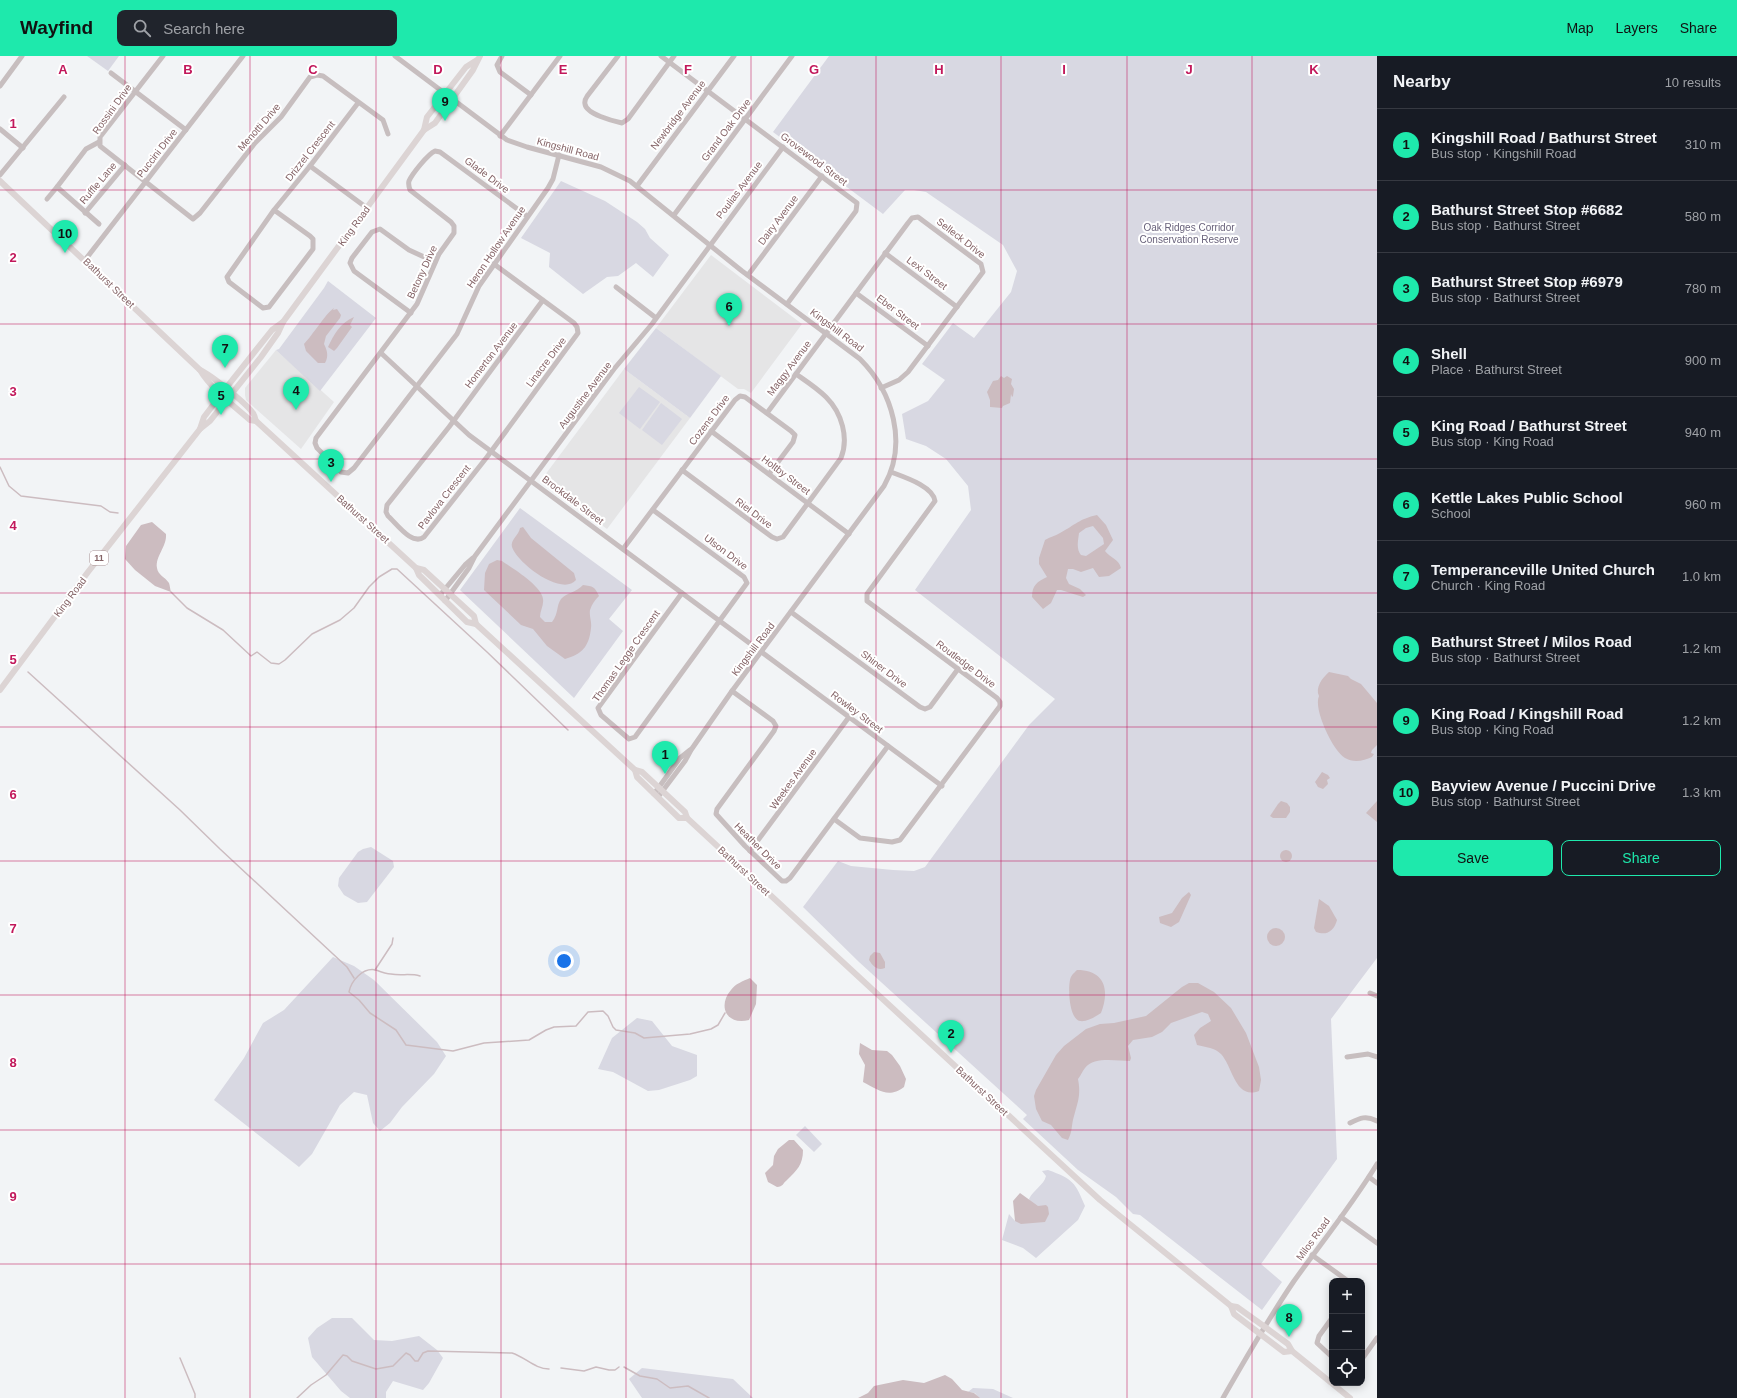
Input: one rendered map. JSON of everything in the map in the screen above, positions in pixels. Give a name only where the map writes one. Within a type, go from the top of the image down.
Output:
[{"type":"main road","name":"King Road","points":[[424,130],[427,117],[466,67],[478,58]]},
{"type":"main road","name":"King Road","points":[[0,690],[88,572],[200,428],[210,421],[232,394],[278,333],[283,322],[424,130],[435,123],[453,99],[473,70],[478,58]]},
{"type":"main road","name":"Bathurst Street","points":[[0,181],[200,370],[206,380],[227,400],[250,420],[256,422],[416,568],[419,575],[467,622],[476,624],[635,770],[642,772],[685,812],[687,818],[1100,1200],[1231,1306],[1237,1307],[1288,1344],[1292,1351],[1350,1398]]},
{"type":"main road","name":"King Road","points":[[200,428],[204,417],[221,394],[272,330],[283,322]]},
{"type":"main road","name":"Bathurst Street","points":[[200,370],[210,375],[226,388],[254,415],[256,422]]},
{"type":"main road","name":"Bathurst Street","points":[[416,568],[424,570],[448,591],[474,616],[476,624]]},
{"type":"main road","name":"Bathurst Street","points":[[635,770],[636,777],[679,818],[687,818]]},
{"type":"main road","name":"Bathurst Street","points":[[1231,1306],[1234,1314],[1284,1352],[1292,1351]]},
{"type":"street","points":[[0,86],[22,56]]},
{"type":"street","name":"Rossini Drive","points":[[146,182],[100,146],[99,142],[100,137],[163,56]]},
{"type":"street","name":"Puccini Drive","points":[[85,260],[243,56]]},
{"type":"street","name":"Kingshill Road","points":[[395,56],[458,102],[458,105],[500,136],[522,146],[601,167],[637,186],[748,275],[860,359],[872,373],[881,388],[893,415],[896,430],[896,454],[891,472],[880,492],[732,691],[685,761],[656,796]]},
{"type":"street","points":[[502,56],[497,65],[500,72],[530,95]]},
{"type":"street","points":[[500,136],[560,56]]},
{"type":"street","points":[[618,56],[588,95],[585,104],[586,108],[593,113],[622,123],[628,119],[674,56]]},
{"type":"street","name":"Grovewood Street","points":[[661,56],[857,203],[858,206],[787,304]]},
{"type":"street","name":"Newbridge Avenue","points":[[637,186],[734,56]]},
{"type":"street","name":"Grand Oak Drive","points":[[674,215],[792,56]]},
{"type":"street","points":[[111,73],[186,130]]},
{"type":"street","name":"Menotti Drive","points":[[146,182],[193,219],[200,213],[255,143],[280,117],[310,77],[317,75],[323,76],[382,120],[388,134]]},
{"type":"street","points":[[0,175],[64,97]]},
{"type":"street","name":"Drizzel Crescent","points":[[274,210],[314,239],[313,249],[269,307],[263,308],[229,282],[227,277],[274,210],[358,103]]},
{"type":"street","points":[[0,129],[23,148]]},
{"type":"street","points":[[47,199],[86,149],[99,142]]},
{"type":"street","name":"Poulias Avenue","points":[[710,245],[783,147]]},
{"type":"street","name":"Glade Drive","points":[[435,151],[444,154],[527,216]]},
{"type":"street","name":"Betony Drive","points":[[417,387],[352,471],[345,473],[341,472],[316,446],[316,438],[411,313],[421,297],[438,254],[454,233],[454,226],[449,220],[412,192],[408,186],[410,179],[429,154],[435,151]]},
{"type":"street","name":"Heron Hollow Avenue","points":[[417,387],[459,330],[477,289],[550,184],[559,155]]},
{"type":"street","name":"Ruffle Lane","points":[[85,213],[125,165]]},
{"type":"street","points":[[310,166],[368,208]]},
{"type":"street","name":"Dairy Avenue","points":[[748,275],[822,176]]},
{"type":"street","name":"Ruffle Lane","points":[[57,187],[99,224]]},
{"type":"street","name":"Selleck Drive","points":[[826,333],[912,218],[918,218],[924,222],[982,266],[981,274],[904,376],[881,388]]},
{"type":"street","points":[[411,313],[354,271],[351,266],[351,260],[372,232],[380,229],[409,250],[435,262]]},
{"type":"street","name":"Augustine Avenue","points":[[440,596],[448,591],[469,568],[475,556],[614,369],[656,318],[710,245]]},
{"type":"street","name":"Lexi Street","points":[[885,254],[957,307]]},
{"type":"street","name":"Linacre Drive","points":[[491,451],[578,333],[576,326],[494,264]]},
{"type":"street","points":[[616,287],[656,318]]},
{"type":"street","name":"Eber Street","points":[[856,292],[928,346]]},
{"type":"street","name":"Homerton Avenue","points":[[453,421],[543,300]]},
{"type":"street","name":"Maggy Avenue","points":[[767,413],[826,333]]},
{"type":"street","name":"Brockdale Street","points":[[381,353],[453,421],[491,451],[762,652]]},
{"type":"street","points":[[796,374],[822,393],[830,402],[841,423],[845,436],[845,447],[841,458],[808,503]]},
{"type":"street","name":"Cozens Drive","points":[[623,549],[711,431],[735,400],[740,396],[745,396],[793,432],[795,437],[769,474]]},
{"type":"street","name":"Pavlova Crescent","points":[[453,421],[387,507],[388,516],[412,539],[419,540],[424,537],[491,451]]},
{"type":"street","name":"Holtby Street","points":[[711,431],[849,534]]},
{"type":"street","name":"Riel Drive","points":[[682,470],[777,539],[783,537],[808,503]]},
{"type":"street","name":"Routledge Drive","points":[[834,819],[860,838],[895,842],[902,838],[1000,706],[1000,702],[997,698],[869,603],[866,598],[867,594],[935,502],[933,496],[919,484],[891,472]]},
{"type":"street","name":"Ulson Drive","points":[[653,510],[746,579],[747,586],[721,621]]},
{"type":"street","name":"Augustine Avenue","points":[[445,600],[448,591]]},
{"type":"street","name":"Thomas Legge Crescent","points":[[682,593],[599,705],[599,713],[629,739],[635,737],[721,621]]},
{"type":"street","name":"Shiner Drive","points":[[792,612],[920,707],[925,709],[930,707],[958,669]]},
{"type":"street","name":"Rowley Street","points":[[762,652],[942,786]]},
{"type":"street","name":"Heather Drive","points":[[732,691],[773,721],[776,726],[774,731],[716,812],[720,820],[782,881],[786,881],[791,876],[888,746]]},
{"type":"street","name":"Weekes Avenue","points":[[750,851],[849,717]]},
{"type":"street","points":[[1370,993],[1377,996]]},
{"type":"street","points":[[1347,1057],[1368,1054],[1377,1057]]},
{"type":"street","points":[[1350,1124],[1358,1119],[1367,1117],[1377,1121]]},
{"type":"street","name":"Milos Road","points":[[1223,1398],[1265,1326],[1312,1255],[1341,1217],[1377,1164]]},
{"type":"street","points":[[1369,1177],[1377,1183]]},
{"type":"street","points":[[1341,1217],[1377,1243]]},
{"type":"street","points":[[1312,1255],[1344,1278]]},
{"type":"street","points":[[1329,1322],[1317,1339],[1317,1343],[1329,1353]]},
{"type":"street","points":[[1365,1355],[1377,1338]]},
{"type":"shaded area","points":[[711,255],[802,324],[751,393],[744,389],[738,389],[656,328]]},
{"type":"shaded area","points":[[334,308],[333,310],[337,309],[341,315],[326,336],[324,344],[327,355],[325,363],[318,363],[306,351],[304,344]]},
{"type":"shaded area","points":[[354,317],[350,325],[352,327],[337,348],[334,351],[328,347],[338,329],[349,319]]},
{"type":"shaded area","points":[[276,350],[334,402],[301,449],[246,400],[245,388]]},
{"type":"shaded area","points":[[624,369],[690,418],[607,529],[542,479]]},
{"type":"shaded area","points":[[1001,376],[1004,378],[1007,376],[1012,379],[1011,384],[1014,389],[1013,396],[1012,397],[1011,394],[1010,403],[1002,408],[990,407],[990,400],[987,392],[993,381],[998,380]]},
{"type":"shaded area","points":[[1097,515],[1106,525],[1113,540],[1105,551],[1120,565],[1121,568],[1109,576],[1099,577],[1093,568],[1081,572],[1068,569],[1066,578],[1069,584],[1080,589],[1086,595],[1083,597],[1057,590],[1051,603],[1043,609],[1032,597],[1036,584],[1047,577],[1039,564],[1039,558],[1045,540],[1081,520]],"holes":[[[1093,526],[1103,538],[1104,544],[1086,556],[1079,553],[1079,533],[1086,528]]]},
{"type":"shaded area","points":[[152,522],[166,534],[165,543],[158,559],[157,568],[169,583],[171,592],[155,586],[135,570],[125,559],[126,546],[141,525]]},
{"type":"shaded area","points":[[523,527],[531,538],[574,573],[576,580],[569,584],[561,584],[551,581],[541,576],[522,561],[516,554],[512,544],[520,528]]},
{"type":"shaded area","points":[[497,560],[502,561],[519,573],[538,589],[543,599],[540,617],[545,622],[552,622],[556,616],[559,602],[566,595],[583,585],[595,589],[599,596],[590,610],[590,635],[584,649],[576,655],[565,659],[547,646],[533,629],[521,625],[484,590],[485,573],[489,564]]},
{"type":"shaded area","points":[[1329,672],[1348,676],[1361,684],[1377,703],[1377,745],[1372,750],[1371,753],[1374,754],[1372,757],[1366,760],[1351,761],[1345,758],[1335,747],[1325,729],[1319,710],[1318,690],[1322,680]]},
{"type":"shaded area","points":[[1322,772],[1330,778],[1327,780],[1328,784],[1323,789],[1318,787],[1315,782]]},
{"type":"shaded area","points":[[1281,801],[1287,803],[1290,807],[1290,812],[1286,818],[1273,818],[1270,816]]},
{"type":"shaded area","points":[[1377,801],[1377,822],[1366,813]]},
{"type":"shaded area","points":[[1286,850],[1290,852],[1292,856],[1290,860],[1286,862],[1282,860],[1280,856],[1282,852]]},
{"type":"shaded area","points":[[1189,892],[1191,895],[1179,922],[1171,927],[1160,923],[1159,917],[1172,913],[1182,898]]},
{"type":"shaded area","points":[[1319,899],[1329,906],[1337,920],[1332,930],[1327,933],[1316,932],[1314,928]]},
{"type":"shaded area","points":[[1276,928],[1282,931],[1285,937],[1282,943],[1276,946],[1270,943],[1267,937],[1270,931]]},
{"type":"shaded area","points":[[874,952],[880,953],[885,962],[885,968],[877,968],[869,960],[870,956]]},
{"type":"shaded area","points":[[1077,970],[1094,973],[1103,983],[1105,989],[1104,1005],[1101,1013],[1094,1018],[1085,1021],[1076,1019],[1071,1010],[1069,990],[1070,980],[1072,975]]},
{"type":"shaded area","points":[[750,978],[757,985],[756,1004],[749,1020],[735,1020],[726,1013],[725,1002],[727,996],[735,986]]},
{"type":"shaded area","points":[[1189,983],[1198,983],[1214,992],[1231,1008],[1246,1033],[1259,1067],[1261,1080],[1259,1091],[1251,1093],[1245,1091],[1236,1081],[1219,1052],[1197,1045],[1194,1035],[1200,1028],[1211,1021],[1208,1014],[1202,1012],[1171,1023],[1162,1032],[1152,1037],[1133,1040],[1128,1046],[1131,1058],[1130,1061],[1112,1060],[1089,1064],[1078,1079],[1079,1098],[1068,1140],[1062,1138],[1051,1125],[1042,1121],[1036,1109],[1034,1096],[1056,1055],[1064,1046],[1086,1029],[1100,1024],[1114,1023],[1146,1016]]},
{"type":"shaded area","points":[[860,1043],[872,1050],[887,1051],[892,1055],[900,1066],[906,1079],[904,1087],[898,1091],[888,1093],[863,1082],[865,1065],[859,1054]]},
{"type":"shaded area","points":[[789,1140],[794,1140],[803,1150],[802,1160],[799,1167],[782,1186],[777,1187],[768,1182],[765,1173],[773,1165],[774,1156],[778,1149]]},
{"type":"shaded area","points":[[1020,1193],[1038,1206],[1046,1205],[1048,1207],[1049,1214],[1045,1222],[1021,1224],[1015,1221],[1013,1201]]},
{"type":"shaded area","points":[[945,1375],[952,1379],[962,1390],[974,1393],[980,1398],[858,1398],[868,1393],[874,1386],[903,1380],[924,1383]]},
{"type":"green space","points":[[87,56],[119,56],[108,71]]},
{"type":"green space","name":"Oak Ridges Corridor Conservation Reserve","points":[[829,56],[1377,56],[1377,958],[1331,1019],[1337,1159],[1261,1264],[1282,1282],[1262,1310],[1140,1215],[1133,1214],[1116,1197],[1078,1170],[1023,1119],[1027,1115],[859,962],[803,907],[838,861],[851,866],[893,870],[914,871],[925,867],[1029,725],[1055,699],[915,590],[971,510],[968,486],[946,459],[926,446],[906,439],[902,414],[928,401],[945,380],[922,364],[953,323],[974,338],[1011,292],[1017,271],[1003,245],[926,192],[905,190],[883,214],[773,132]]},
{"type":"green space","points":[[561,181],[605,201],[645,229],[650,238],[669,255],[653,277],[636,263],[618,276],[607,277],[583,294],[549,267],[550,253],[521,238]]},
{"type":"green space","points":[[328,281],[376,318],[320,391],[276,350],[279,349]]},
{"type":"green space","points":[[656,328],[721,376],[690,418],[624,369]]},
{"type":"green space","points":[[639,387],[660,402],[640,429],[619,413]]},
{"type":"green space","points":[[661,403],[682,419],[662,445],[642,430]]},
{"type":"green space","points":[[520,508],[632,590],[609,619],[623,631],[574,698],[460,590]]},
{"type":"green space","points":[[371,847],[393,861],[394,867],[367,902],[358,903],[344,895],[338,886],[339,878],[358,852]]},
{"type":"green space","points":[[333,957],[354,966],[374,980],[437,1042],[446,1056],[434,1074],[402,1107],[390,1123],[380,1131],[373,1123],[367,1095],[354,1092],[340,1105],[312,1154],[299,1167],[214,1100],[244,1058],[263,1023],[284,1010]]},
{"type":"green space","points":[[637,1018],[652,1021],[672,1046],[697,1055],[697,1076],[690,1080],[659,1090],[648,1091],[613,1072],[598,1069],[612,1038]]},
{"type":"green space","points":[[805,1126],[822,1144],[814,1152],[796,1135]]},
{"type":"green space","points":[[1048,1170],[1063,1176],[1072,1182],[1079,1192],[1085,1206],[1078,1220],[1036,1258],[1023,1248],[1002,1240],[1009,1214],[1015,1221],[1019,1221],[1031,1203],[1029,1199],[1045,1179],[1046,1176],[1042,1171]]},
{"type":"green space","points":[[332,1318],[352,1318],[374,1340],[392,1341],[419,1336],[437,1350],[443,1358],[429,1383],[423,1390],[393,1381],[386,1392],[386,1398],[350,1398],[341,1391],[312,1357],[308,1338],[317,1328]]},
{"type":"green space","points":[[642,1368],[733,1379],[753,1398],[642,1398],[629,1379]]},
{"type":"green space","points":[[973,1388],[993,1389],[1013,1398],[979,1398],[975,1393],[968,1392]]},
{"type":"waterway","points":[[0,467],[9,486],[21,496],[101,506],[110,512],[118,513]]},
{"type":"waterway","points":[[171,592],[187,608],[223,630],[251,656],[257,652],[271,663],[279,664],[312,634],[340,620],[354,608],[369,587],[379,577],[392,569],[397,569],[487,652],[568,730]]},
{"type":"waterway","points":[[28,672],[180,810],[347,967],[354,978]]},
{"type":"waterway","points":[[375,970],[392,944],[393,938]]},
{"type":"waterway","points":[[420,976],[387,974],[376,970],[371,970],[358,976],[352,984],[349,992],[359,1000],[370,1013],[396,1030],[406,1045],[453,1051],[484,1043],[529,1040],[554,1027],[576,1026],[588,1012],[603,1011],[608,1016],[616,1030],[635,1033],[644,1038],[690,1034],[711,1029],[718,1025],[725,1013]]},
{"type":"waterway","points":[[297,1398],[311,1385],[326,1375],[343,1355],[347,1356],[352,1361],[376,1369],[393,1366],[406,1353],[415,1361],[418,1361],[423,1353],[428,1351],[512,1353],[539,1367],[549,1369]]},
{"type":"waterway","points":[[180,1358],[195,1394],[195,1398]]},
{"type":"waterway","points":[[561,1368],[584,1371],[596,1367],[609,1370],[615,1370],[619,1367]]},
{"type":"waterway","points":[[624,1367],[640,1376],[657,1379],[670,1388],[688,1386],[709,1398]]},
{"type":"place","name":"King Road / Kingshill Road","points":[[445,121]]},
{"type":"place","name":"Bayview Avenue / Puccini Drive","points":[[65,253]]},
{"type":"place","name":"Kettle Lakes Public School","points":[[729,326]]},
{"type":"place","name":"Temperanceville United Church","points":[[225,368]]},
{"type":"place","name":"Shell","points":[[296,410]]},
{"type":"place","name":"King Road / Bathurst Street","points":[[221,415]]},
{"type":"place","name":"Bathurst Street Stop #6979","points":[[331,482]]},
{"type":"place","name":"Kingshill Road / Bathurst Street","points":[[665,774]]},
{"type":"place","name":"Bathurst Street Stop #6682","points":[[951,1053]]},
{"type":"place","name":"Bathurst Street / Milos Road","points":[[1289,1337]]}]
